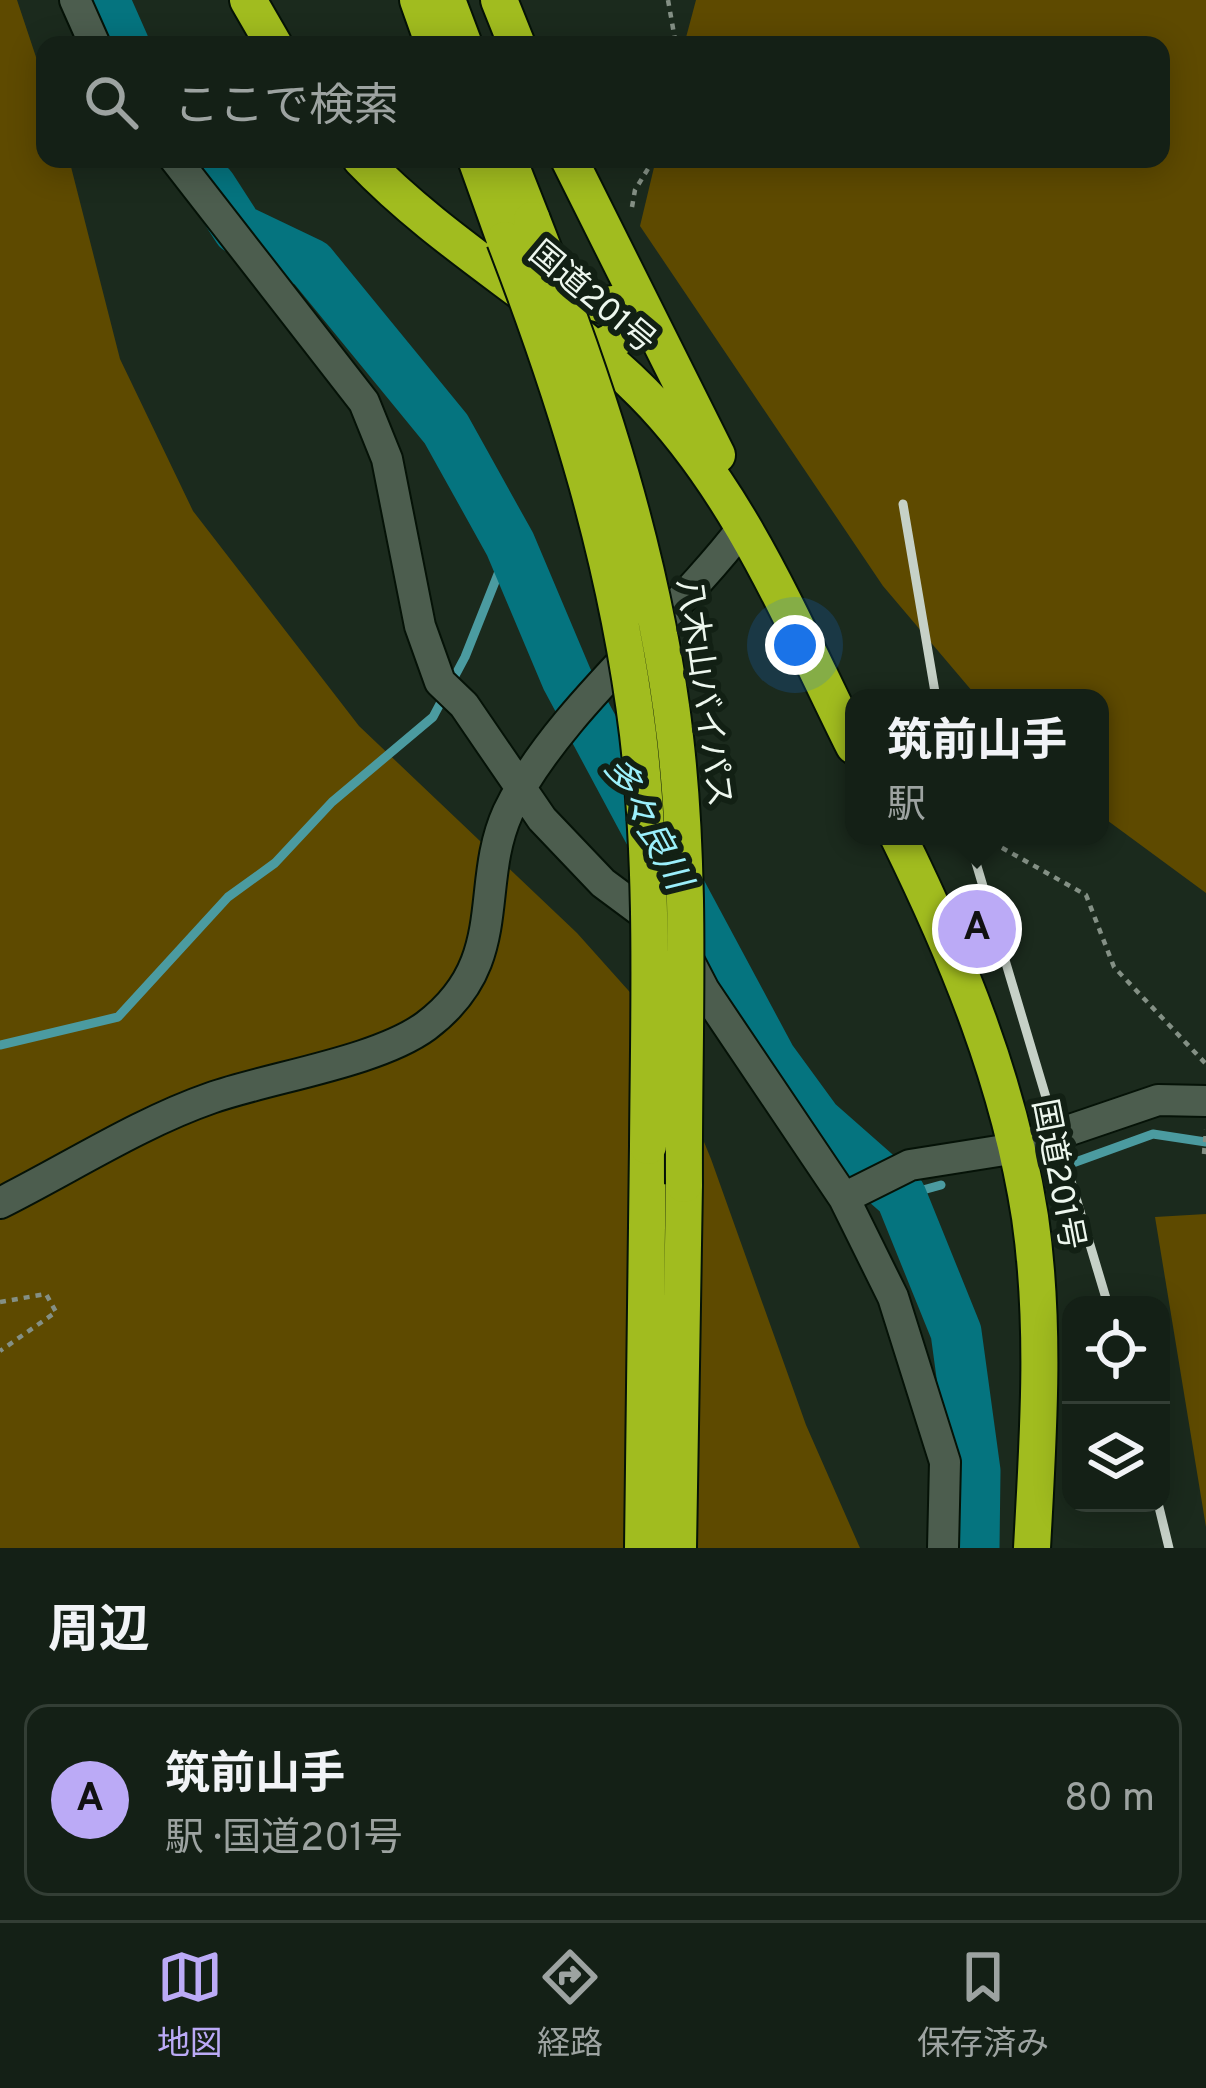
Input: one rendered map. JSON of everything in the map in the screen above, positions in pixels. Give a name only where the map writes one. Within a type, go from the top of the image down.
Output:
[{"type":"highway","points":[[248,0],[269,36]]},
{"type":"highway","points":[[418,0],[431,36]]},
{"type":"highway","points":[[447,0],[461,36]]},
{"type":"highway","points":[[499,0],[513,36]]},
{"type":"highway","name":"国道201号","points":[[370,168],[418,214],[511,244],[594,349],[667,419],[744,526]]},
{"type":"highway","name":"八木山バイパス","points":[[480,168],[511,244],[585,470],[631,692],[646,850],[643,1548]]},
{"type":"highway","name":"八木山バイパス","points":[[508,168],[511,244],[586,357],[618,458],[660,641],[682,829],[684,1184],[678,1548]]},
{"type":"highway","name":"国道201号","points":[[573,168],[728,477],[744,526],[845,728]]},
{"type":"highway","points":[[511,244],[563,297],[604,305],[637,301],[630,325],[616,343],[594,349]]},
{"type":"highway","name":"国道201号","points":[[902,845],[979,1015],[1017,1148],[1030,1221],[1041,1390],[1032,1548]]},
{"type":"street","points":[[75,0],[91,36]]},
{"type":"street","points":[[182,168],[364,402],[387,459],[420,626],[440,682],[464,705],[542,819],[603,883],[677,938],[704,990],[844,1198],[893,1297],[945,1462],[944,1548]]},
{"type":"street","points":[[0,1203],[207,1099],[388,1045],[426,1026],[460,988],[480,954],[492,913],[496,842],[522,786],[574,717],[704,579],[744,526]]},
{"type":"street","points":[[844,1198],[910,1166],[1017,1148],[1121,1109],[1158,1100],[1206,1101]]},
{"type":"path","points":[[668,0],[674,36]]},
{"type":"path","points":[[997,845],[1086,896],[1114,967],[1206,1064]]},
{"type":"path","points":[[1204,1154],[1206,1124]]},
{"type":"path","points":[[0,1302],[46,1294],[56,1304],[48,1318],[0,1351]]},
{"type":"shaded area","points":[[0,0],[17,0],[36,57],[36,168],[71,168],[120,359],[193,511],[359,726],[577,933],[653,1018],[711,1159],[806,1425],[860,1548],[0,1548]]},
{"type":"shaded area","points":[[696,0],[1206,0],[1206,893],[1109,822],[1109,689],[970,689],[883,586],[640,226],[654,168],[1170,168],[1170,36],[686,36]]},
{"type":"shaded area","points":[[1206,1214],[1206,1527],[1170,1296],[1155,1217]]},
{"type":"waterway","name":"多々良川","points":[[104,0],[120,36]]},
{"type":"waterway","name":"多々良川","points":[[211,187],[238,229],[311,264],[446,429],[510,544],[567,679],[771,1059],[817,1122],[901,1196],[956,1332],[975,1471],[974,1548]]},
{"type":"waterway","points":[[0,1045],[118,1017],[228,897],[275,863],[332,802],[433,717],[465,657],[510,544]]},
{"type":"waterway","points":[[1048,1172],[1153,1134],[1206,1142]]},
{"type":"waterway","points":[[901,1196],[941,1185]]},
{"type":"railway","points":[[903,504],[934,689]]},
{"type":"railway","points":[[971,845],[1105,1296]]},
{"type":"railway","points":[[1160,1512],[1169,1548]]},
{"type":"place","name":"筑前山手","points":[[977,929]]}]
